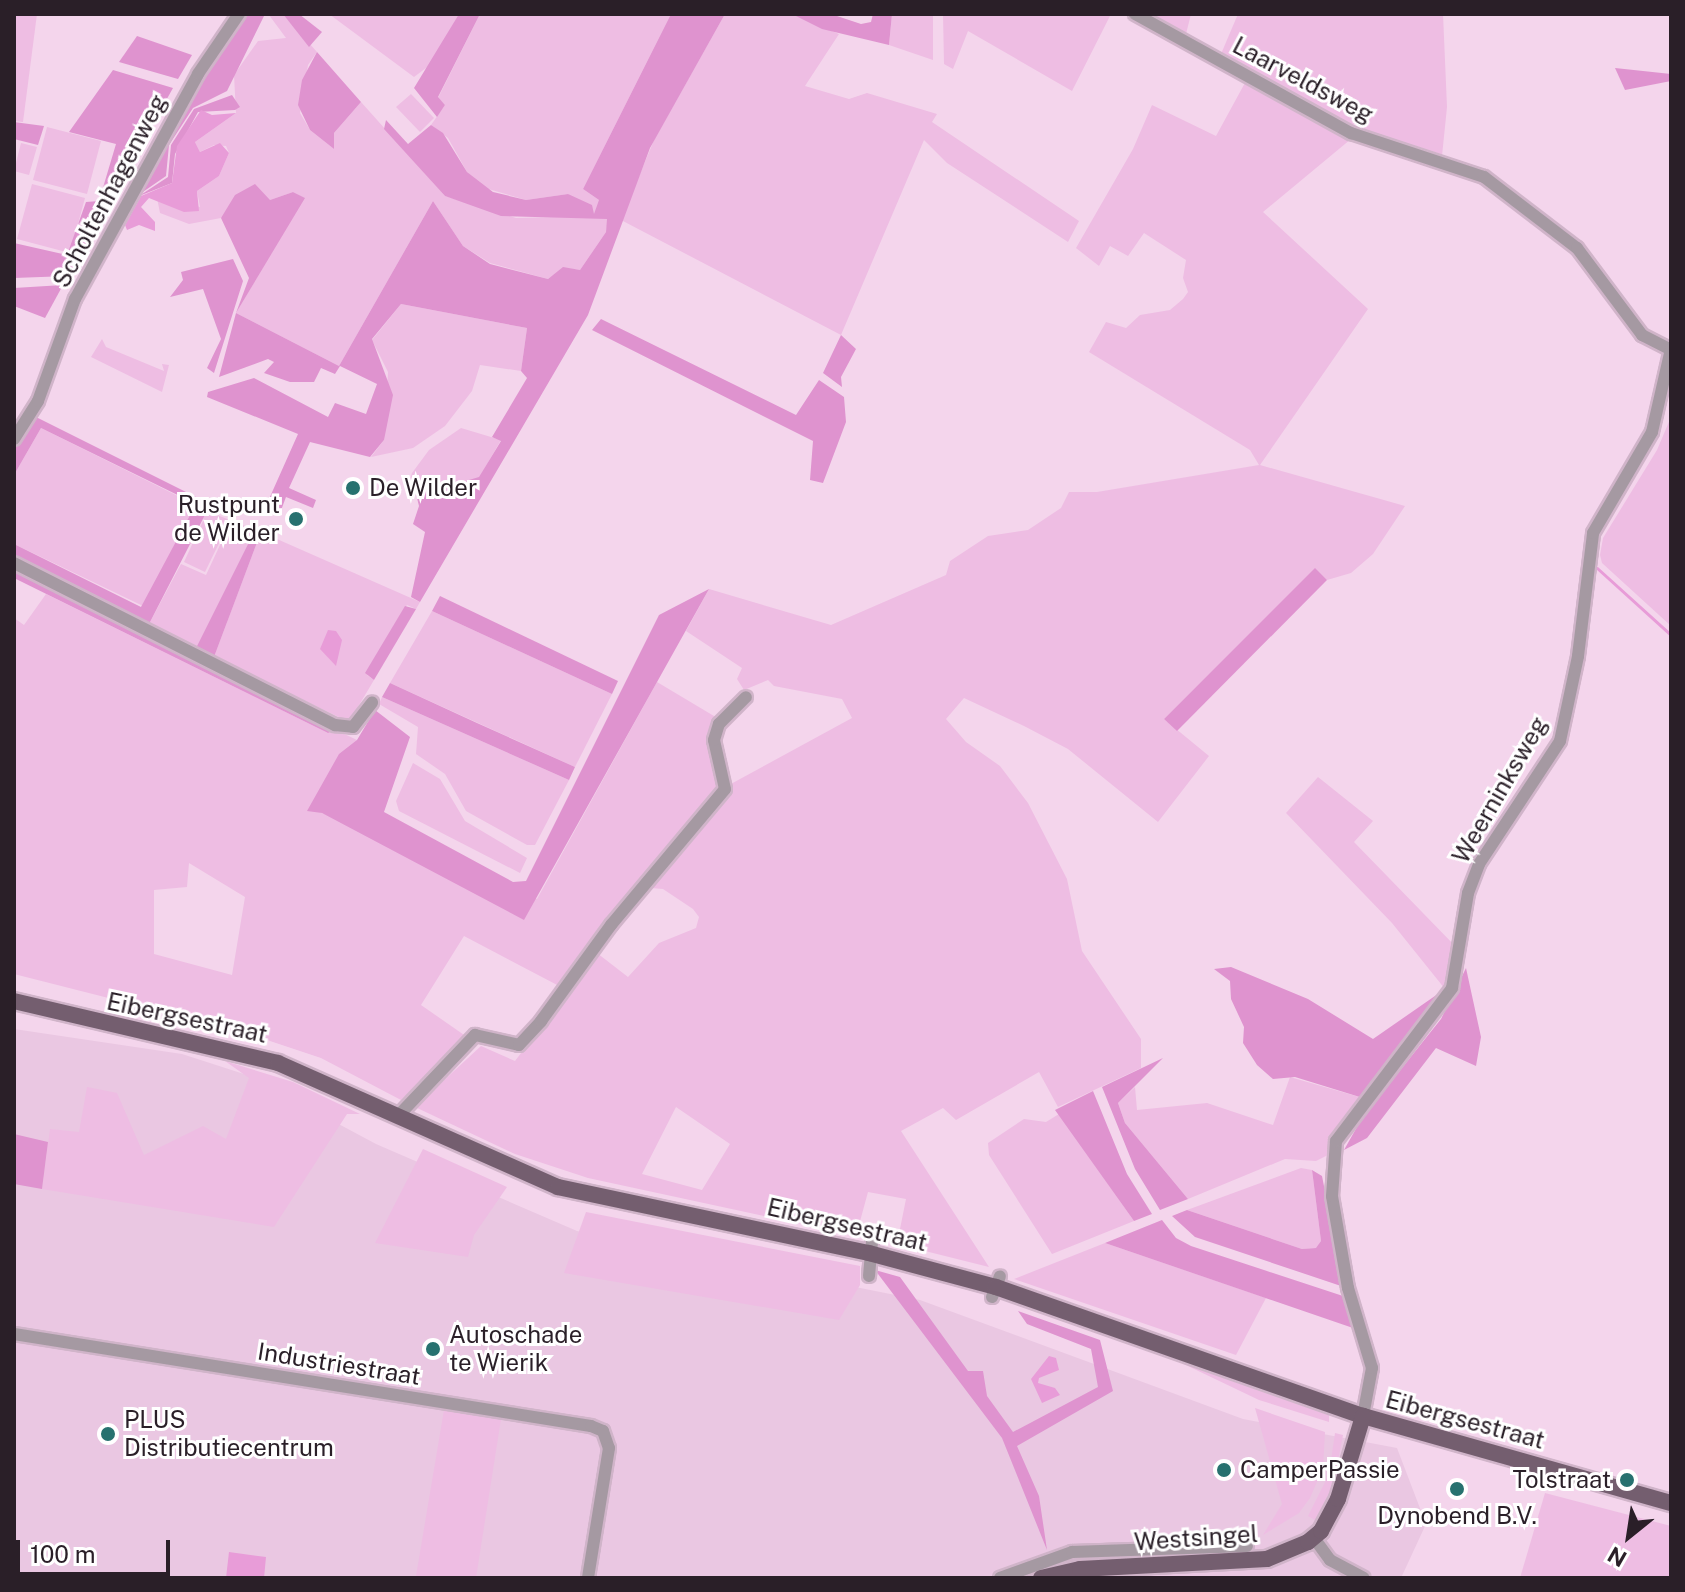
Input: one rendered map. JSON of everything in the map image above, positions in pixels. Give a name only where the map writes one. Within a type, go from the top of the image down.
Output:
[{"type":"main road","name":"Eibergsestraat","points":[[14,1001],[264,1059],[558,1187],[870,1247],[996,1287],[1363,1416],[1671,1503]]},
{"type":"main road","points":[[1314,1538],[1338,1499],[1363,1416]]},
{"type":"main road","name":"Westsingel","points":[[1041,1578],[1080,1569],[1267,1559],[1314,1538]]},
{"type":"street","name":"Scholtenhagenweg","points":[[14,439],[38,401],[75,299],[198,74],[239,14]]},
{"type":"street","name":"Laarveldsweg","points":[[1135,14],[1351,133],[1484,177],[1577,248],[1642,335],[1671,350]]},
{"type":"street","name":"Weerninksweg","points":[[1363,1416],[1372,1368],[1348,1288],[1332,1196],[1336,1141],[1452,988],[1468,893],[1479,864],[1560,741],[1578,656],[1593,533],[1652,432],[1671,350]]},
{"type":"street","points":[[14,563],[335,725],[353,727],[372,703]]},
{"type":"street","points":[[398,1116],[475,1035],[519,1045],[541,1021],[611,925],[725,789],[714,740],[719,724],[746,697]]},
{"type":"street","points":[[869,1276],[870,1247]]},
{"type":"street","name":"Industriestraat","points":[[14,1334],[591,1426],[603,1431],[609,1448],[588,1578]]},
{"type":"street","points":[[1314,1538],[1330,1560],[1364,1578]]},
{"type":"street","name":"Westsingel","points":[[1000,1578],[1072,1552],[1247,1546]]},
{"type":"shaded area","points":[[14,14],[37,14],[23,122],[14,121]]},
{"type":"shaded area","points":[[245,14],[265,14],[227,91],[193,108],[169,145],[166,176],[137,196],[186,101]]},
{"type":"shaded area","points":[[283,14],[317,52],[308,65],[300,113],[310,130],[334,149],[334,133],[361,102],[445,196],[516,218],[593,216],[568,194],[526,200],[485,188],[467,172],[448,138],[431,125],[445,105],[438,98],[480,14],[671,14],[583,189],[599,200],[608,219],[606,232],[580,270],[563,268],[548,279],[490,263],[463,246],[433,201],[339,366],[236,313],[304,198],[293,192],[270,200],[240,194],[221,218],[189,224],[160,213],[157,198],[200,207],[197,191],[219,176],[229,153],[226,146],[214,145],[200,152],[195,142],[236,113],[234,75],[258,41],[286,38],[269,15]]},
{"type":"shaded area","points":[[283,14],[299,14],[322,32],[309,47]]},
{"type":"shaded area","points":[[329,14],[459,14],[430,65],[414,77]]},
{"type":"shaded area","points":[[459,14],[480,14],[438,97],[445,105],[437,117],[414,88]]},
{"type":"shaded area","points":[[671,14],[725,14],[650,148],[588,315],[420,602],[411,597],[425,532],[413,524],[419,506],[416,494],[423,484],[452,485],[479,477],[501,441],[492,437],[527,378],[521,371],[527,328],[401,304],[372,339],[393,395],[384,440],[370,457],[310,442],[289,488],[316,500],[313,508],[286,497],[280,513],[265,508],[298,434],[207,397],[208,392],[254,378],[328,417],[335,403],[366,414],[377,384],[340,366],[335,374],[321,368],[314,382],[290,382],[264,373],[274,362],[268,359],[219,377],[236,313],[339,366],[433,201],[463,246],[490,264],[548,279],[563,267],[580,270],[606,232],[607,219],[501,216],[445,196],[384,129],[386,120],[408,144],[431,125],[443,133],[467,172],[493,192],[526,200],[568,194],[592,205],[594,214],[599,200],[583,189]]},
{"type":"shaded area","points":[[725,14],[792,14],[839,34],[805,86],[849,99],[867,93],[937,114],[932,122],[1079,221],[1068,242],[947,163],[924,140],[841,335],[621,220],[654,140]]},
{"type":"shaded area","points":[[792,14],[831,14],[861,24],[871,22],[873,14],[892,14],[889,45],[822,29]]},
{"type":"shaded area","points":[[892,14],[933,14],[933,60],[889,45]]},
{"type":"shaded area","points":[[943,14],[1111,14],[1072,91],[968,31],[953,69],[944,64]]},
{"type":"shaded area","points":[[1148,14],[1191,14],[1186,34]]},
{"type":"shaded area","points":[[1238,14],[1443,14],[1447,107],[1442,156],[1352,127],[1221,54]]},
{"type":"shaded area","points":[[137,36],[192,55],[178,79],[119,62]]},
{"type":"shaded area","points":[[317,52],[361,102],[334,133],[334,149],[310,130],[298,105],[302,80]]},
{"type":"shaded area","points":[[1615,68],[1671,74],[1671,81],[1625,90]]},
{"type":"shaded area","points":[[113,70],[173,88],[68,276],[14,278],[14,243],[67,255],[86,202],[99,201],[116,144],[69,132]]},
{"type":"shaded area","points":[[1246,81],[1351,139],[1263,212],[1368,309],[1260,465],[1405,506],[1373,554],[1351,573],[1327,580],[1315,569],[1164,719],[1209,756],[1158,822],[1068,749],[1024,726],[964,698],[946,719],[966,742],[1000,766],[1028,803],[1067,879],[1082,951],[1141,1039],[1141,1068],[1058,1107],[1039,1072],[956,1120],[943,1108],[901,1131],[989,1267],[897,1244],[906,1199],[868,1192],[856,1236],[588,1178],[515,1154],[415,1107],[481,1046],[515,1061],[597,953],[628,977],[659,943],[696,928],[699,917],[693,909],[663,889],[651,888],[720,808],[729,785],[852,718],[842,699],[774,686],[768,680],[744,690],[737,679],[742,668],[686,631],[709,589],[831,625],[946,575],[950,561],[988,536],[1028,530],[1061,508],[1069,492],[1097,492],[1259,465],[1250,450],[1089,352],[1106,322],[1126,328],[1140,315],[1170,310],[1188,292],[1183,278],[1186,260],[1144,233],[1128,256],[1110,246],[1099,266],[1076,248],[1133,149],[1152,105],[1216,136]],"holes":[[[676,1107],[730,1144],[702,1190],[642,1174]]]},
{"type":"shaded area","points":[[411,94],[434,118],[420,132],[396,107]]},
{"type":"shaded area","points":[[232,95],[240,107],[235,110],[198,112],[175,154],[172,183],[139,196],[168,177],[171,145],[194,109]]},
{"type":"shaded area","points":[[201,110],[212,115],[236,113],[195,142],[200,152],[220,143],[229,153],[219,176],[197,191],[199,211],[184,212],[149,198],[141,207],[155,222],[155,231],[139,225],[127,230],[125,225],[141,196],[172,183],[177,146]]},
{"type":"shaded area","points":[[14,122],[44,126],[38,145],[14,139]]},
{"type":"shaded area","points":[[47,127],[101,141],[87,194],[33,180]]},
{"type":"shaded area","points":[[21,143],[37,147],[29,175],[14,171]]},
{"type":"shaded area","points":[[32,184],[85,198],[70,253],[17,239]]},
{"type":"shaded area","points":[[255,184],[270,200],[293,192],[305,198],[236,313],[249,278],[221,218],[235,195]]},
{"type":"shaded area","points":[[233,259],[243,281],[214,373],[207,368],[221,339],[203,289],[170,297],[183,280],[181,272]]},
{"type":"shaded area","points":[[63,285],[45,318],[14,306],[14,288]]},
{"type":"shaded area","points":[[401,304],[527,328],[521,371],[480,365],[472,391],[445,426],[413,448],[371,457],[384,440],[388,372],[372,340]]},
{"type":"shaded area","points":[[601,319],[796,415],[819,380],[844,397],[846,422],[823,483],[810,480],[813,441],[592,330]]},
{"type":"shaded area","points":[[841,335],[856,349],[841,377],[842,387],[823,373]]},
{"type":"shaded area","points":[[102,339],[106,347],[164,371],[162,364],[169,365],[162,392],[91,357]]},
{"type":"shaded area","points":[[24,411],[204,501],[207,511],[149,624],[14,557],[14,544],[141,607],[196,504],[41,428],[14,475],[14,429]]},
{"type":"shaded area","points":[[1671,417],[1671,626],[1602,563],[1600,555],[1603,538],[1657,450]]},
{"type":"shaded area","points":[[41,428],[196,505],[143,606],[14,544],[14,475]]},
{"type":"shaded area","points":[[461,428],[501,440],[479,478],[452,485],[423,484],[416,494],[408,486],[412,473],[429,450]]},
{"type":"shaded area","points":[[207,511],[255,530],[196,648],[149,624],[181,564],[206,575],[227,530],[203,519]]},
{"type":"shaded area","points":[[203,521],[225,531],[205,572],[184,562]]},
{"type":"shaded area","points":[[255,530],[261,532],[214,657],[196,648]]},
{"type":"shaded area","points":[[261,532],[420,602],[416,609],[407,605],[367,675],[374,680],[349,722],[214,657]]},
{"type":"shaded area","points":[[14,567],[336,730],[328,733],[14,578]]},
{"type":"shaded area","points":[[1315,568],[1327,580],[1177,731],[1164,719]]},
{"type":"shaded area","points":[[709,589],[524,920],[322,813],[307,811],[339,754],[357,740],[375,710],[410,737],[384,812],[513,882],[526,881],[659,615]]},
{"type":"shaded area","points":[[46,594],[328,733],[336,730],[357,740],[317,811],[537,899],[657,682],[719,719],[720,786],[561,987],[464,936],[421,1005],[467,1037],[401,1100],[321,1058],[261,1038],[201,1028],[136,1005],[14,974],[14,618],[24,625]],"holes":[[[189,863],[245,897],[232,975],[154,954],[154,890],[187,887]]]},
{"type":"shaded area","points":[[440,596],[618,681],[612,694],[432,611]]},
{"type":"shaded area","points":[[405,606],[416,609],[374,680],[365,673]]},
{"type":"shaded area","points":[[432,611],[612,694],[575,767],[390,683]]},
{"type":"shaded area","points":[[328,630],[336,631],[342,640],[336,666],[320,649]]},
{"type":"shaded area","points":[[390,683],[575,767],[569,780],[382,697]]},
{"type":"shaded area","points":[[382,697],[569,780],[535,845],[527,845],[466,811],[445,774],[416,754],[418,727],[379,704]]},
{"type":"shaded area","points":[[413,763],[440,779],[465,821],[527,858],[520,873],[399,811],[396,801]]},
{"type":"shaded area","points":[[1318,777],[1373,821],[1354,842],[1457,948],[1445,989],[1392,923],[1286,813]]},
{"type":"shaded area","points":[[1231,967],[1308,999],[1373,1039],[1445,989],[1363,1098],[1295,1077],[1273,1079],[1257,1065],[1243,1043],[1244,1027],[1231,999],[1230,981],[1214,969]]},
{"type":"shaded area","points":[[1466,968],[1481,1037],[1476,1066],[1436,1048],[1367,1138],[1344,1150],[1362,1118],[1441,1019]]},
{"type":"shaded area","points":[[14,1029],[182,1054],[247,1075],[376,1144],[577,1231],[920,1300],[1243,1419],[1397,1448],[1426,1524],[1401,1578],[14,1578]]},
{"type":"shaded area","points":[[1163,1058],[1118,1103],[1125,1123],[1188,1199],[1160,1210],[1135,1169],[1102,1087]]},
{"type":"shaded area","points":[[225,1061],[293,1082],[360,1114],[347,1114],[274,1227],[42,1189],[50,1129],[79,1132],[87,1087],[117,1093],[144,1155],[203,1126],[226,1139],[249,1078]]},
{"type":"shaded area","points":[[1290,1077],[1363,1098],[1328,1155],[1316,1161],[1285,1159],[1188,1199],[1125,1123],[1118,1103],[1135,1087],[1137,1110],[1207,1103],[1273,1125]]},
{"type":"shaded area","points":[[1093,1091],[1127,1174],[1152,1214],[1134,1221],[1055,1110]]},
{"type":"shaded area","points":[[1059,1114],[1134,1221],[1052,1254],[989,1155],[988,1143],[1024,1119],[1046,1122]]},
{"type":"shaded area","points":[[14,1134],[48,1142],[42,1189],[14,1184]]},
{"type":"shaded area","points":[[423,1149],[507,1187],[474,1235],[468,1257],[375,1243]]},
{"type":"shaded area","points":[[1301,1168],[1312,1170],[1321,1241],[1317,1248],[1302,1249],[1187,1210]]},
{"type":"shaded area","points":[[1312,1170],[1322,1176],[1344,1287],[1195,1237],[1172,1216],[1187,1210],[1302,1249],[1316,1248],[1321,1241]]},
{"type":"shaded area","points":[[586,1212],[860,1266],[860,1285],[839,1320],[564,1273]]},
{"type":"shaded area","points":[[1162,1220],[1176,1238],[1191,1246],[1346,1297],[1353,1328],[1105,1243]]},
{"type":"shaded area","points":[[1105,1243],[1266,1298],[1236,1355],[1014,1279]]},
{"type":"shaded area","points":[[875,1270],[900,1277],[968,1371],[983,1371],[987,1396],[1013,1432],[1098,1387],[1091,1349],[1027,1324],[1018,1311],[1100,1340],[1113,1391],[1017,1446],[1039,1496],[1047,1550],[1002,1438]]},
{"type":"shaded area","points":[[1049,1356],[1056,1358],[1059,1370],[1039,1378],[1038,1383],[1055,1388],[1060,1395],[1042,1403],[1031,1379]]},
{"type":"shaded area","points":[[1167,1356],[1329,1413],[1329,1422],[1259,1400]]},
{"type":"shaded area","points":[[1255,1408],[1325,1432],[1323,1468],[1310,1498],[1299,1513],[1263,1535],[1282,1504]]},
{"type":"shaded area","points":[[444,1410],[501,1419],[476,1578],[416,1576]]},
{"type":"shaded area","points":[[1335,1433],[1343,1435],[1333,1486],[1315,1520],[1308,1516],[1329,1474]]},
{"type":"shaded area","points":[[1545,1493],[1671,1526],[1671,1578],[1520,1578]]},
{"type":"shaded area","points":[[229,1552],[266,1557],[264,1578],[226,1578]]},
{"type":"waterway","points":[[1597,568],[1671,635]]},
{"type":"place","name":"De Wilder","points":[[353,488]]},
{"type":"place","name":"Rustpunt de Wilder","points":[[296,519]]},
{"type":"place","name":"Autoschade te Wierik","points":[[433,1349]]},
{"type":"place","name":"PLUS Distributiecentrum","points":[[108,1434]]},
{"type":"place","name":"CamperPassie","points":[[1224,1470]]},
{"type":"place","name":"Tolstraat","points":[[1627,1480]]},
{"type":"place","name":"Dynobend B.V.","points":[[1457,1489]]}]
